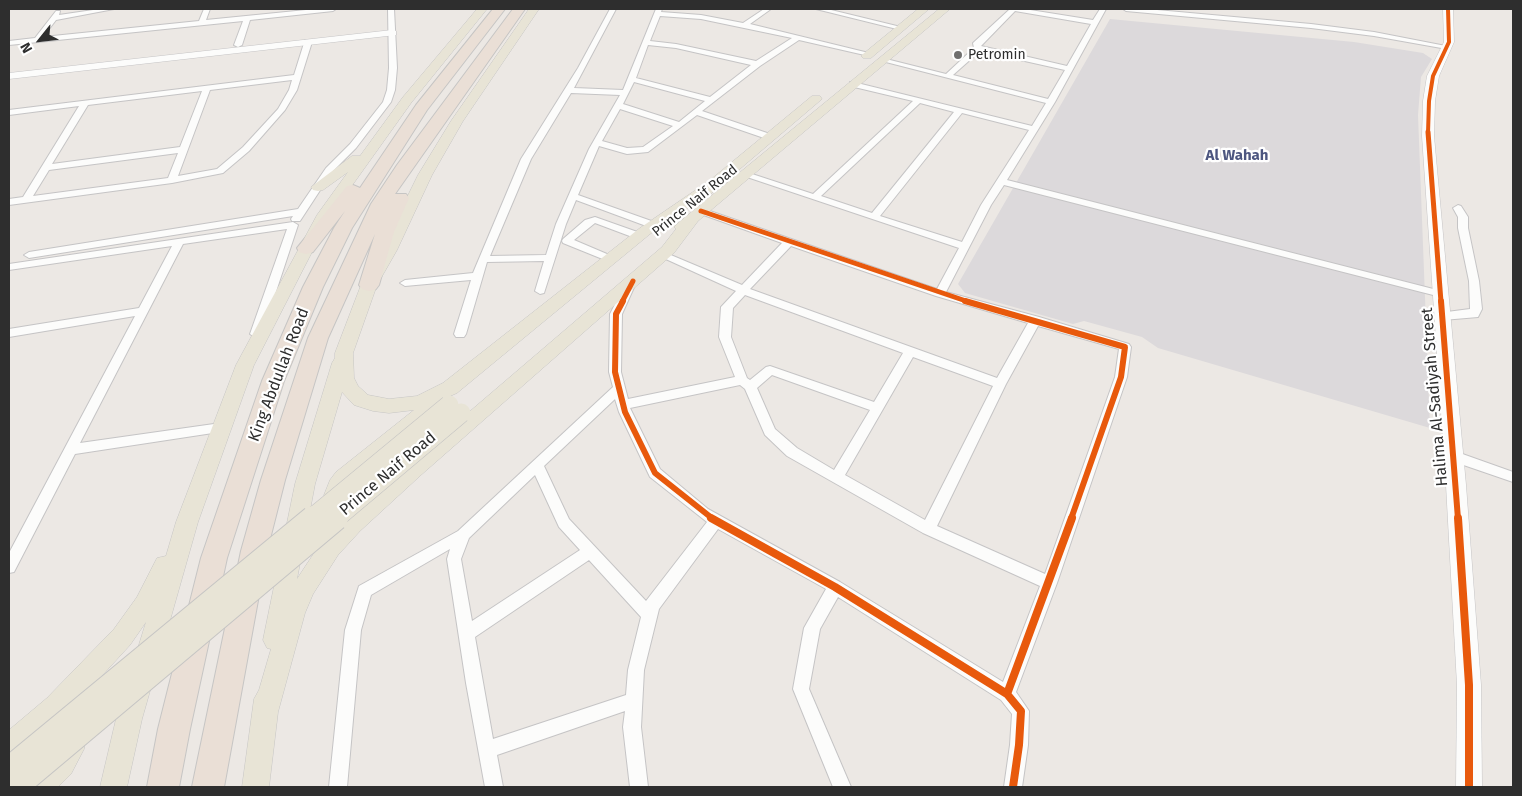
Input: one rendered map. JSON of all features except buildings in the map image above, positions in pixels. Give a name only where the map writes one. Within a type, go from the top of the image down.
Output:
[{"type":"highway","name":"King Abdullah Road","points":[[163,787],[174,728],[214,558],[273,381],[313,287],[343,228],[421,108],[499,9]]},
{"type":"highway","name":"King Abdullah Road","points":[[208,787],[254,551],[273,480],[318,338],[380,204],[519,9]]},
{"type":"highway","points":[[369,285],[395,206],[446,110],[534,9]]},
{"type":"highway","points":[[306,248],[421,108]]},
{"type":"main road","points":[[114,787],[129,719],[187,522],[245,365],[324,215],[407,100],[482,9]]},
{"type":"main road","points":[[421,108],[486,9]]},
{"type":"main road","points":[[255,787],[281,602],[305,484],[344,353],[369,285],[389,250],[425,175],[457,121],[534,9]]},
{"type":"main road","name":"Prince Naif Road","points":[[9,769],[746,175],[853,84],[901,28],[924,9]]},
{"type":"main road","name":"Prince Naif Road","points":[[16,787],[455,409],[711,185],[770,136],[875,57],[945,9]]},
{"type":"main road","points":[[318,187],[352,164],[376,142]]},
{"type":"main road","points":[[414,469],[364,506],[345,508],[336,501],[334,494],[342,478],[639,236],[711,185]]},
{"type":"main road","points":[[266,710],[293,613],[316,567],[352,526],[414,469],[662,255],[696,215]]},
{"type":"main road","points":[[344,353],[345,378],[350,390],[361,400],[373,404],[389,406],[420,402],[435,396],[464,378]]},
{"type":"main road","points":[[12,744],[56,707],[122,637],[146,604],[187,522]]},
{"type":"main road","points":[[12,744],[38,728],[55,723],[65,726],[73,734],[71,749],[62,765],[39,787]]},
{"type":"street","points":[[37,40],[60,9]]},
{"type":"street","points":[[55,18],[111,9]]},
{"type":"street","points":[[202,22],[207,9]]},
{"type":"street","points":[[9,42],[247,18],[287,11],[333,9]]},
{"type":"street","points":[[245,365],[293,224],[329,170],[353,146],[386,102],[391,90],[394,68],[391,9]]},
{"type":"street","points":[[460,334],[483,259],[526,159],[569,90],[613,9]]},
{"type":"street","points":[[744,25],[768,9]]},
{"type":"street","points":[[819,9],[835,10],[901,28]]},
{"type":"street","points":[[978,48],[976,44],[1014,9],[1096,23]]},
{"type":"street","points":[[940,294],[964,246],[1001,181],[1051,102],[1103,9]]},
{"type":"street","points":[[1126,9],[1311,26],[1374,34],[1447,47]]},
{"type":"street","name":"Halima Al-Sadiyah Street","points":[[1448,9],[1449,42],[1433,76],[1429,101],[1428,136],[1454,456],[1469,685],[1469,787]]},
{"type":"street","points":[[540,291],[561,224],[597,142],[631,79],[658,12],[744,25],[1051,102]]},
{"type":"street","points":[[238,45],[247,18]]},
{"type":"street","points":[[9,74],[308,42],[392,30]]},
{"type":"street","points":[[9,74],[238,45],[392,30]]},
{"type":"street","points":[[597,142],[627,151],[638,152],[645,150],[757,64],[797,38]]},
{"type":"street","points":[[10,204],[220,171],[246,149],[281,110],[293,90],[308,42]]},
{"type":"street","points":[[646,43],[676,46],[757,64]]},
{"type":"street","points":[[948,76],[978,48]]},
{"type":"street","points":[[978,48],[1070,69]]},
{"type":"street","points":[[9,112],[297,77]]},
{"type":"street","points":[[631,79],[710,100]]},
{"type":"street","points":[[853,84],[1034,129]]},
{"type":"street","points":[[172,180],[207,88]]},
{"type":"street","points":[[569,90],[625,92]]},
{"type":"street","points":[[815,198],[918,100]]},
{"type":"street","points":[[26,200],[85,103]]},
{"type":"street","points":[[618,106],[680,125]]},
{"type":"street","points":[[874,217],[960,110]]},
{"type":"street","points":[[696,112],[770,136]]},
{"type":"street","points":[[45,168],[184,150]]},
{"type":"street","points":[[746,175],[964,246]]},
{"type":"street","points":[[1001,181],[1441,294]]},
{"type":"street","points":[[573,196],[654,225]]},
{"type":"street","points":[[1443,316],[1474,314],[1476,309],[1474,281],[1463,228],[1463,217],[1458,208]]},
{"type":"street","points":[[9,258],[300,212]]},
{"type":"street","points":[[696,215],[788,243],[940,294],[1126,346],[1121,377],[1049,583],[1007,694]]},
{"type":"street","points":[[610,260],[567,241],[589,222],[595,220],[639,236]]},
{"type":"street","points":[[9,267],[293,224]]},
{"type":"street","points":[[9,567],[178,242]]},
{"type":"street","points":[[788,243],[727,307],[725,337],[770,432],[792,452],[928,529],[1049,583]]},
{"type":"street","points":[[662,255],[743,290],[1000,384]]},
{"type":"street","points":[[483,259],[551,258]]},
{"type":"street","points":[[405,284],[478,276]]},
{"type":"street","points":[[633,281],[616,314],[615,372],[623,405],[656,472],[716,522],[834,587],[1007,694],[1021,711],[1019,745],[1013,787]]},
{"type":"street","points":[[9,333],[142,312]]},
{"type":"street","points":[[928,529],[1000,384],[1035,320]]},
{"type":"street","points":[[837,477],[910,352]]},
{"type":"street","points":[[623,405],[746,383],[770,370],[877,408]]},
{"type":"street","points":[[338,787],[353,630],[364,591],[462,535],[619,388]]},
{"type":"street","points":[[70,450],[221,428]]},
{"type":"street","points":[[1454,456],[1513,477]]},
{"type":"street","points":[[536,466],[564,523],[650,616]]},
{"type":"street","points":[[640,787],[632,727],[636,670],[652,606],[716,522]]},
{"type":"street","points":[[462,535],[454,560],[494,787]]},
{"type":"street","points":[[466,634],[590,551]]},
{"type":"street","points":[[834,587],[812,628],[801,690],[842,787]]},
{"type":"street","points":[[487,750],[634,700]]},
{"type":"shaded area","points":[[1110,19],[1354,42],[1423,53],[1432,59],[1421,77],[1418,115],[1430,428],[1158,348],[1142,337],[1084,321],[1073,324],[965,293],[958,284]]},
{"type":"cycle path","points":[[1448,9],[1449,42],[1433,76],[1429,101],[1428,136],[1456,485],[1469,685],[1469,787]]},
{"type":"cycle path","points":[[701,211],[940,294],[1125,347],[1121,377],[1049,583],[1007,694]]},
{"type":"cycle path","points":[[633,281],[616,314],[615,372],[625,412],[655,473],[703,513],[835,587],[1007,694],[1021,711],[1019,745],[1013,787]]},
{"type":"place","name":"Petromin","points":[[958,55]]},
{"type":"district","name":"Al Wahah","points":[[1237,156]]}]
